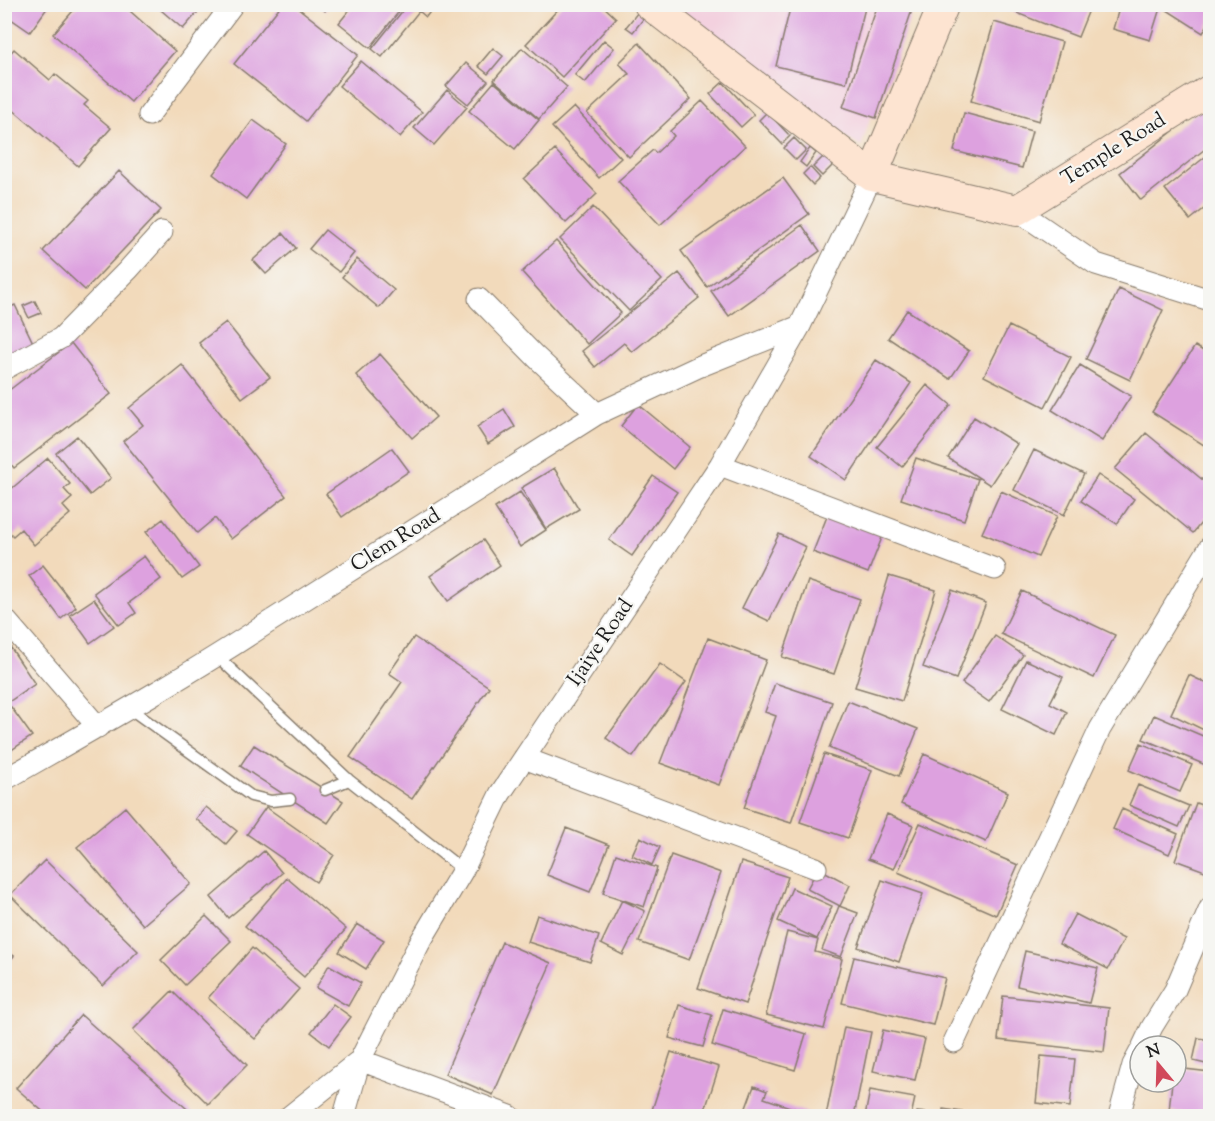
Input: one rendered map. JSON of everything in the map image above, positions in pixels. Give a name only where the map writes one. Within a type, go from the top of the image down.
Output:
[{"type":"street","points":[[149,115],[233,4]]},
{"type":"street","points":[[649,4],[872,176],[1017,210],[1096,264],[1210,300]]},
{"type":"street","points":[[872,176],[944,4]]},
{"type":"street","name":"Temple Road","points":[[1017,210],[1210,90]]},
{"type":"street","name":"Ijaiye Road","points":[[344,1116],[360,1060],[419,945],[463,870],[500,794],[720,465],[800,326],[872,176]]},
{"type":"street","points":[[4,369],[61,338],[162,232]]},
{"type":"street","points":[[479,299],[597,414]]},
{"type":"street","name":"Clem Road","points":[[4,780],[217,656],[597,414],[698,367],[800,326]]},
{"type":"street","points":[[720,465],[995,569]]},
{"type":"street","points":[[954,1042],[1100,729],[1210,548]]},
{"type":"street","points":[[4,618],[98,727]]},
{"type":"street","points":[[524,758],[816,868]]},
{"type":"street","points":[[1149,1034],[1175,990],[1210,908]]},
{"type":"street","points":[[290,1116],[360,1060],[510,1116]]},
{"type":"street","points":[[1119,1116],[1128,1083]]},
{"type":"lane","points":[[217,656],[350,780],[463,870]]},
{"type":"lane","points":[[129,708],[250,796],[271,801],[290,799]]},
{"type":"lane","points":[[326,790],[350,780]]},
{"type":"shaded area","points":[[675,5],[906,5],[861,147],[795,103]]},
{"type":"building","points":[[4,4],[50,4],[30,32],[4,14]]},
{"type":"building","points":[[79,4],[122,4],[175,51],[131,102],[53,34]]},
{"type":"building","points":[[154,4],[205,4],[183,29]]},
{"type":"building","points":[[282,4],[293,4],[358,55],[306,121],[234,64]]},
{"type":"building","points":[[317,4],[330,4],[325,11]]},
{"type":"building","points":[[350,4],[405,4],[370,48],[339,23],[352,7]]},
{"type":"building","points":[[408,4],[436,4],[426,17],[419,11],[382,57],[372,49]]},
{"type":"building","points":[[563,4],[601,4],[616,18],[562,77],[526,44]]},
{"type":"building","points":[[791,4],[866,4],[846,83],[776,66]]},
{"type":"building","points":[[878,4],[914,4],[876,118],[843,107]]},
{"type":"building","points":[[1006,4],[1076,4],[1089,10],[1078,37],[1004,8]]},
{"type":"building","points":[[1170,4],[1210,4],[1210,21],[1203,33],[1167,10]]},
{"type":"building","points":[[1120,5],[1161,5],[1150,40],[1113,29]]},
{"type":"building","points":[[638,12],[644,18],[633,32],[626,27]]},
{"type":"building","points":[[994,22],[1062,42],[1039,121],[971,101]]},
{"type":"building","points":[[604,40],[614,48],[585,83],[575,75]]},
{"type":"building","points":[[639,43],[691,99],[629,157],[587,113],[629,74],[619,63]]},
{"type":"building","points":[[493,48],[503,56],[488,74],[478,66]]},
{"type":"building","points":[[522,48],[567,87],[539,119],[494,80]]},
{"type":"building","points":[[14,49],[50,80],[55,74],[88,101],[84,105],[111,128],[78,166],[4,102],[4,60]]},
{"type":"building","points":[[361,61],[422,112],[400,137],[339,86]]},
{"type":"building","points":[[466,63],[488,81],[468,104],[446,86]]},
{"type":"building","points":[[494,82],[539,120],[515,149],[469,111]]},
{"type":"building","points":[[723,82],[754,115],[741,127],[710,94]]},
{"type":"building","points":[[447,90],[467,107],[434,145],[414,128]]},
{"type":"building","points":[[702,101],[745,146],[660,225],[618,181],[653,150],[656,153],[674,136],[670,131]]},
{"type":"building","points":[[1210,102],[1210,145],[1141,200],[1120,173]]},
{"type":"building","points":[[574,107],[621,158],[599,178],[552,127]]},
{"type":"building","points":[[767,112],[790,136],[782,144],[759,120]]},
{"type":"building","points":[[964,113],[1032,131],[1022,168],[954,151]]},
{"type":"building","points":[[253,120],[286,144],[246,199],[213,174]]},
{"type":"building","points":[[794,138],[806,150],[796,160],[784,148]]},
{"type":"building","points":[[810,148],[816,153],[806,167],[800,162]]},
{"type":"building","points":[[555,150],[597,194],[566,223],[524,179]]},
{"type":"building","points":[[827,153],[836,162],[822,176],[813,167]]},
{"type":"building","points":[[1210,153],[1210,204],[1190,220],[1165,189]]},
{"type":"building","points":[[810,167],[820,178],[813,185],[803,174]]},
{"type":"building","points":[[119,171],[161,210],[85,290],[43,251]]},
{"type":"building","points":[[783,178],[809,214],[707,287],[681,251]]},
{"type":"building","points":[[593,207],[662,280],[629,311],[560,239]]},
{"type":"building","points":[[802,225],[820,251],[729,316],[711,291]]},
{"type":"building","points":[[325,230],[354,253],[339,272],[309,249]]},
{"type":"building","points":[[283,233],[296,248],[266,274],[253,260]]},
{"type":"building","points":[[556,241],[621,313],[587,344],[522,272]]},
{"type":"building","points":[[357,259],[394,290],[379,308],[342,277]]},
{"type":"building","points":[[679,273],[699,298],[632,352],[624,343],[595,367],[582,351]]},
{"type":"building","points":[[1119,289],[1163,310],[1130,380],[1086,359]]},
{"type":"building","points":[[35,301],[41,313],[29,318],[23,306]]},
{"type":"building","points":[[15,305],[36,349],[4,365],[4,310]]},
{"type":"building","points":[[907,310],[969,351],[950,379],[888,338]]},
{"type":"building","points":[[226,322],[270,377],[242,398],[199,343]]},
{"type":"building","points":[[1009,326],[1071,357],[1045,407],[984,376]]},
{"type":"building","points":[[71,343],[111,394],[14,468],[4,456],[4,394]]},
{"type":"building","points":[[1195,346],[1210,355],[1210,449],[1152,412]]},
{"type":"building","points":[[380,354],[436,417],[412,438],[356,375]]},
{"type":"building","points":[[876,360],[911,383],[846,480],[811,456]]},
{"type":"building","points":[[182,365],[286,496],[231,539],[215,518],[197,533],[123,441],[143,425],[129,408]]},
{"type":"building","points":[[1080,365],[1131,396],[1102,441],[1052,410]]},
{"type":"building","points":[[927,385],[951,405],[902,467],[877,447]]},
{"type":"building","points":[[638,404],[690,447],[673,469],[621,426]]},
{"type":"building","points":[[504,409],[515,427],[488,444],[477,427]]},
{"type":"building","points":[[974,417],[1017,444],[990,485],[948,458]]},
{"type":"building","points":[[1146,433],[1210,486],[1210,512],[1193,533],[1115,469]]},
{"type":"building","points":[[77,436],[111,478],[90,495],[56,453]]},
{"type":"building","points":[[392,448],[409,471],[342,517],[326,494]]},
{"type":"building","points":[[1034,450],[1084,474],[1064,515],[1014,490]]},
{"type":"building","points":[[48,458],[70,484],[64,489],[72,498],[63,506],[70,514],[34,545],[21,529],[13,536],[4,527],[4,510],[9,506],[4,502],[4,495]]},
{"type":"building","points":[[916,458],[978,479],[964,520],[901,499]]},
{"type":"building","points":[[554,468],[579,509],[546,529],[521,488]]},
{"type":"building","points":[[1098,475],[1134,499],[1117,524],[1081,501]]},
{"type":"building","points":[[653,476],[677,492],[632,556],[609,540]]},
{"type":"building","points":[[1001,491],[1057,516],[1038,557],[982,533]]},
{"type":"building","points":[[520,492],[546,530],[520,547],[495,508]]},
{"type":"building","points":[[828,514],[883,535],[868,573],[813,552]]},
{"type":"building","points":[[163,519],[199,567],[182,579],[146,532]]},
{"type":"building","points":[[779,534],[806,547],[769,621],[742,608]]},
{"type":"building","points":[[483,540],[500,565],[448,601],[430,576]]},
{"type":"building","points":[[144,556],[161,579],[129,603],[136,613],[119,625],[94,593]]},
{"type":"building","points":[[43,565],[76,607],[61,619],[29,576]]},
{"type":"building","points":[[889,576],[936,590],[902,701],[855,687]]},
{"type":"building","points":[[808,581],[860,599],[834,674],[782,657]]},
{"type":"building","points":[[952,590],[986,603],[956,679],[923,667]]},
{"type":"building","points":[[1022,591],[1115,635],[1094,678],[1001,634]]},
{"type":"building","points":[[94,599],[114,626],[90,643],[70,615]]},
{"type":"building","points":[[995,636],[1023,655],[989,702],[962,683]]},
{"type":"building","points":[[414,637],[489,687],[412,799],[350,757],[402,682],[389,673]]},
{"type":"building","points":[[708,638],[766,660],[719,785],[660,763]]},
{"type":"building","points":[[11,648],[35,684],[4,705],[4,652]]},
{"type":"building","points":[[1026,660],[1063,677],[1050,703],[1067,712],[1056,735],[1002,709]]},
{"type":"building","points":[[660,664],[686,682],[633,757],[606,738]]},
{"type":"building","points":[[1189,675],[1210,685],[1210,733],[1171,714]]},
{"type":"building","points":[[775,683],[832,702],[791,823],[744,808],[776,716],[765,712]]},
{"type":"building","points":[[848,701],[918,729],[899,776],[829,748]]},
{"type":"building","points":[[11,707],[32,736],[4,755],[4,712]]},
{"type":"building","points":[[1154,715],[1210,739],[1208,766],[1143,739]]},
{"type":"building","points":[[1141,743],[1192,765],[1180,792],[1129,770]]},
{"type":"building","points":[[254,745],[343,801],[328,823],[240,766]]},
{"type":"building","points":[[824,754],[872,770],[848,838],[800,822]]},
{"type":"building","points":[[924,754],[1008,792],[986,842],[901,804]]},
{"type":"building","points":[[1138,785],[1189,806],[1179,827],[1129,805]]},
{"type":"building","points":[[1196,803],[1210,808],[1210,873],[1175,860]]},
{"type":"building","points":[[125,807],[191,884],[143,925],[77,847]]},
{"type":"building","points":[[206,807],[237,831],[226,844],[196,819]]},
{"type":"building","points":[[266,807],[334,855],[316,882],[247,834]]},
{"type":"building","points":[[1122,809],[1178,834],[1169,854],[1113,829]]},
{"type":"building","points":[[887,814],[913,825],[894,869],[868,859]]},
{"type":"building","points":[[920,823],[1018,865],[996,915],[898,872]]},
{"type":"building","points":[[566,828],[609,845],[590,892],[547,875]]},
{"type":"building","points":[[640,837],[660,847],[652,865],[632,855]]},
{"type":"building","points":[[264,851],[282,873],[228,918],[211,897]]},
{"type":"building","points":[[616,854],[657,868],[644,907],[603,893]]},
{"type":"building","points":[[671,855],[721,873],[689,960],[639,942]]},
{"type":"building","points":[[45,860],[138,951],[103,986],[10,895]]},
{"type":"building","points":[[741,862],[788,877],[745,1004],[698,988]]},
{"type":"building","points":[[818,868],[850,885],[840,906],[807,889]]},
{"type":"building","points":[[287,878],[346,929],[304,977],[245,926]]},
{"type":"building","points":[[882,880],[923,894],[899,962],[858,947]]},
{"type":"building","points":[[792,888],[832,906],[817,939],[778,921]]},
{"type":"building","points":[[622,900],[645,911],[623,955],[601,944]]},
{"type":"building","points":[[839,906],[858,913],[841,957],[822,950]]},
{"type":"building","points":[[1075,914],[1124,939],[1108,969],[1059,944]]},
{"type":"building","points":[[537,915],[599,936],[590,962],[528,942]]},
{"type":"building","points":[[206,916],[231,941],[185,985],[161,960]]},
{"type":"building","points":[[357,924],[384,940],[366,969],[339,952]]},
{"type":"building","points":[[787,932],[818,940],[815,952],[842,959],[824,1029],[766,1015]]},
{"type":"building","points":[[502,942],[551,963],[493,1095],[445,1074]]},
{"type":"building","points":[[252,948],[299,989],[255,1039],[208,998]]},
{"type":"building","points":[[4,949],[14,956],[4,967]]},
{"type":"building","points":[[1025,951],[1098,968],[1089,1003],[1017,986]]},
{"type":"building","points":[[854,957],[945,978],[933,1025],[842,1003]]},
{"type":"building","points":[[329,965],[361,983],[348,1006],[316,988]]},
{"type":"building","points":[[172,991],[247,1065],[208,1104],[133,1030]]},
{"type":"building","points":[[1003,996],[1109,1008],[1104,1052],[998,1040]]},
{"type":"building","points":[[333,1004],[351,1017],[329,1046],[311,1032]]},
{"type":"building","points":[[679,1005],[712,1015],[703,1047],[669,1038]]},
{"type":"building","points":[[723,1009],[806,1034],[795,1070],[712,1045]]},
{"type":"building","points":[[81,1015],[195,1116],[48,1116],[16,1088]]},
{"type":"building","points":[[844,1027],[871,1032],[854,1116],[826,1116]]},
{"type":"building","points":[[883,1030],[925,1039],[915,1080],[873,1071]]},
{"type":"building","points":[[1198,1038],[1210,1040],[1210,1065],[1193,1061]]},
{"type":"building","points":[[671,1052],[719,1067],[703,1116],[650,1116]]},
{"type":"building","points":[[1041,1056],[1075,1059],[1070,1107],[1036,1103]]},
{"type":"building","points":[[1188,1069],[1210,1072],[1210,1115],[1169,1111],[1171,1094],[1188,1094]]},
{"type":"building","points":[[754,1086],[767,1091],[764,1098],[807,1113],[806,1116],[743,1116]]},
{"type":"building","points":[[870,1090],[915,1098],[911,1116],[865,1116]]},
{"type":"building","points":[[943,1109],[968,1113],[968,1116],[942,1116]]},
{"type":"building","points":[[917,1112],[937,1114],[937,1116],[916,1116]]},
{"type":"building","points":[[973,1113],[1007,1115],[1007,1116],[973,1116]]}]
